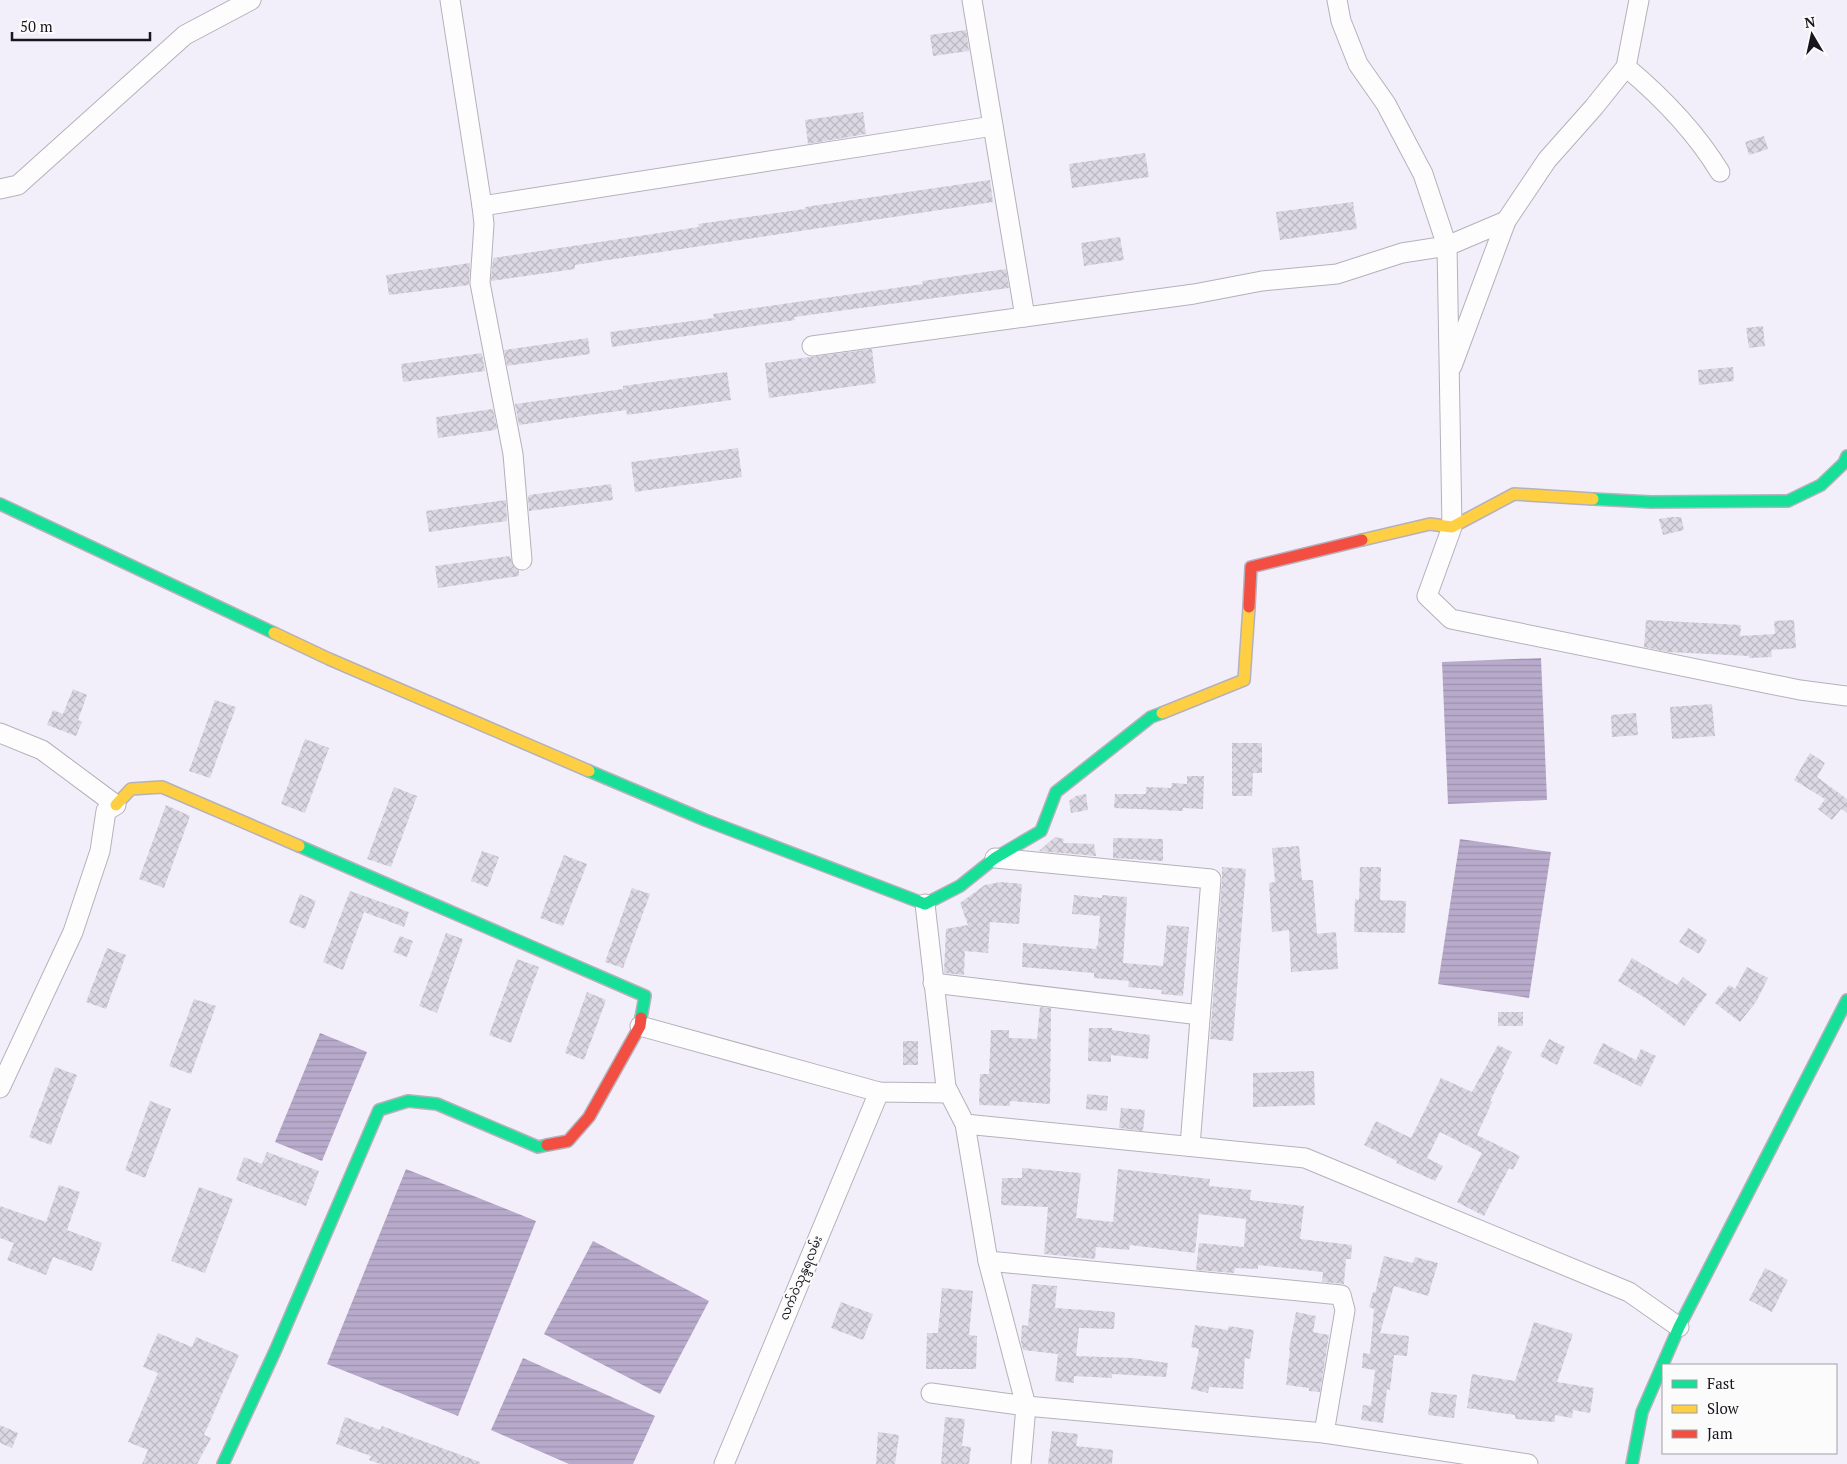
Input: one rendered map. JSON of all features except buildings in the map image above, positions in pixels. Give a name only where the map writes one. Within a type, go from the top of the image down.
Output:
[{"type":"street","points":[[0,189],[18,185],[185,35],[250,0]]},
{"type":"street","points":[[450,0],[484,224],[480,283],[513,454],[522,560]]},
{"type":"street","points":[[972,0],[1025,318]]},
{"type":"street","points":[[1337,0],[1341,21],[1358,64],[1386,104],[1423,174],[1447,246],[1452,527],[1427,596],[1452,619],[1800,690],[1847,696]]},
{"type":"street","points":[[1448,376],[1506,221],[1547,160],[1594,107],[1626,67],[1639,0]]},
{"type":"street","points":[[1626,67],[1680,116],[1706,148],[1720,172]]},
{"type":"street","points":[[482,206],[993,126]]},
{"type":"street","points":[[812,346],[1194,294],[1262,281],[1337,274],[1402,253],[1447,246],[1506,221]]},
{"type":"street","points":[[0,504],[338,663],[705,820],[924,904],[960,886],[995,858],[1041,831],[1056,792],[1151,718],[1244,680],[1251,566],[1430,524],[1452,527],[1514,494],[1651,502],[1788,502],[1821,485],[1846,460],[1847,456]]},
{"type":"street","points":[[0,733],[42,750],[116,805]]},
{"type":"street","points":[[0,1088],[73,932],[100,851],[106,811],[116,805],[131,789],[162,787],[644,996],[640,1026],[589,1117],[568,1141],[538,1147],[437,1104],[408,1101],[379,1110],[276,1349],[223,1464]]},
{"type":"street","points":[[995,858],[1211,879],[1190,1146]]},
{"type":"street","points":[[924,904],[946,1087],[965,1124],[988,1261],[1026,1406],[1021,1464]]},
{"type":"street","points":[[933,983],[1200,1015]]},
{"type":"street","points":[[1663,1364],[1679,1327],[1847,1000]]},
{"type":"street","points":[[640,1026],[879,1092],[949,1093]]},
{"type":"street","name":"လက်ဝဲသုန္ဒရလမ်း","points":[[724,1464],[879,1092]]},
{"type":"street","points":[[965,1124],[1305,1158],[1629,1292],[1679,1327]]},
{"type":"street","points":[[988,1261],[1341,1295],[1345,1310],[1324,1433]]},
{"type":"street","points":[[1632,1464],[1642,1412],[1662,1366]]},
{"type":"street","points":[[931,1394],[1026,1406],[1324,1433],[1455,1459],[1528,1464]]},
{"type":"shaded area","points":[[1541,658],[1547,800],[1448,804],[1442,662]]},
{"type":"shaded area","points":[[1460,839],[1551,852],[1529,998],[1438,984]]},
{"type":"shaded area","points":[[320,1033],[367,1052],[322,1161],[275,1142]]},
{"type":"shaded area","points":[[406,1169],[536,1221],[458,1416],[327,1364]]},
{"type":"shaded area","points":[[593,1241],[709,1301],[660,1394],[544,1334]]},
{"type":"shaded area","points":[[523,1358],[655,1416],[633,1464],[569,1464],[491,1430]]},
{"type":"traffic: fast","points":[[1593,499],[1651,502],[1788,501],[1821,485],[1844,463],[1847,456]]},
{"type":"traffic: fast","points":[[0,504],[274,633]]},
{"type":"traffic: fast","points":[[589,771],[705,820],[925,904],[960,886],[995,858],[1041,831],[1056,792],[1151,717],[1162,713]]},
{"type":"traffic: fast","points":[[299,846],[645,996],[641,1018]]},
{"type":"traffic: fast","points":[[1663,1364],[1679,1327],[1847,1000]]},
{"type":"traffic: fast","points":[[223,1464],[276,1349],[379,1110],[408,1101],[437,1104],[538,1147],[547,1145]]},
{"type":"traffic: fast","points":[[1632,1464],[1642,1412],[1662,1366]]},
{"type":"traffic: slow","points":[[1362,540],[1430,524],[1452,527],[1514,494],[1593,499]]},
{"type":"traffic: slow","points":[[1162,713],[1244,680],[1249,607]]},
{"type":"traffic: slow","points":[[274,633],[329,659],[589,771]]},
{"type":"traffic: slow","points":[[116,805],[131,789],[162,787],[299,846]]},
{"type":"traffic: jam","points":[[1249,607],[1251,567],[1362,540]]},
{"type":"traffic: jam","points":[[547,1145],[568,1141],[589,1117],[640,1026],[641,1018]]}]
